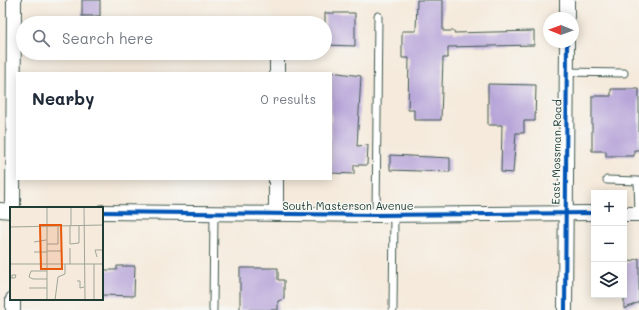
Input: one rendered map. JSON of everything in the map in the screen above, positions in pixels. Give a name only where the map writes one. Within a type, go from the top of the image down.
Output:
[{"type":"street","points":[[14,0],[16,22]]},
{"type":"street","points":[[567,0],[567,12]]},
{"type":"street","name":"East Mossman Road","points":[[565,310],[567,48]]},
{"type":"street","points":[[17,60],[17,72]]},
{"type":"street","points":[[277,60],[277,72]]},
{"type":"street","points":[[13,207],[16,109]]},
{"type":"street","points":[[276,180],[276,214]]},
{"type":"street","points":[[0,210],[10,211]]},
{"type":"street","name":"South Masterson Avenue","points":[[103,212],[376,215],[591,213]]},
{"type":"street","points":[[627,214],[639,214]]},
{"type":"street","points":[[13,300],[14,310]]},
{"type":"lane","points":[[376,215],[378,16]]},
{"type":"lane","points":[[566,72],[624,73]]},
{"type":"lane","points":[[607,180],[638,181],[639,214]]},
{"type":"lane","points":[[213,310],[214,213]]},
{"type":"lane","points":[[393,310],[394,214]]},
{"type":"building","points":[[82,0],[100,0],[100,16],[82,16]]},
{"type":"building","points":[[417,0],[443,0],[443,31],[454,31],[454,33],[534,31],[534,45],[448,47],[448,58],[443,58],[441,120],[414,120],[414,110],[408,110],[409,58],[402,58],[402,31],[416,31]]},
{"type":"building","points":[[325,13],[355,13],[355,46],[332,45],[332,16],[325,16]]},
{"type":"building","points":[[332,72],[361,76],[357,146],[368,145],[367,165],[354,165],[354,174],[332,173]]},
{"type":"building","points":[[488,84],[536,85],[535,121],[524,121],[524,133],[516,133],[513,173],[501,172],[502,125],[488,125]]},
{"type":"building","points":[[611,89],[639,89],[639,150],[634,150],[634,156],[606,156],[606,151],[592,151],[592,96],[611,96]]},
{"type":"building","points":[[390,155],[450,158],[450,172],[390,170]]},
{"type":"building","points":[[639,258],[639,302],[624,309],[624,298],[627,298],[627,263]]},
{"type":"building","points":[[117,266],[135,266],[134,296],[103,295],[103,270],[117,270]]},
{"type":"building","points":[[240,268],[278,268],[278,280],[284,280],[284,299],[278,301],[278,310],[240,310]]},
{"type":"cycle path","points":[[565,310],[567,48]]},
{"type":"cycle path","points":[[103,212],[376,215],[591,213]]}]
